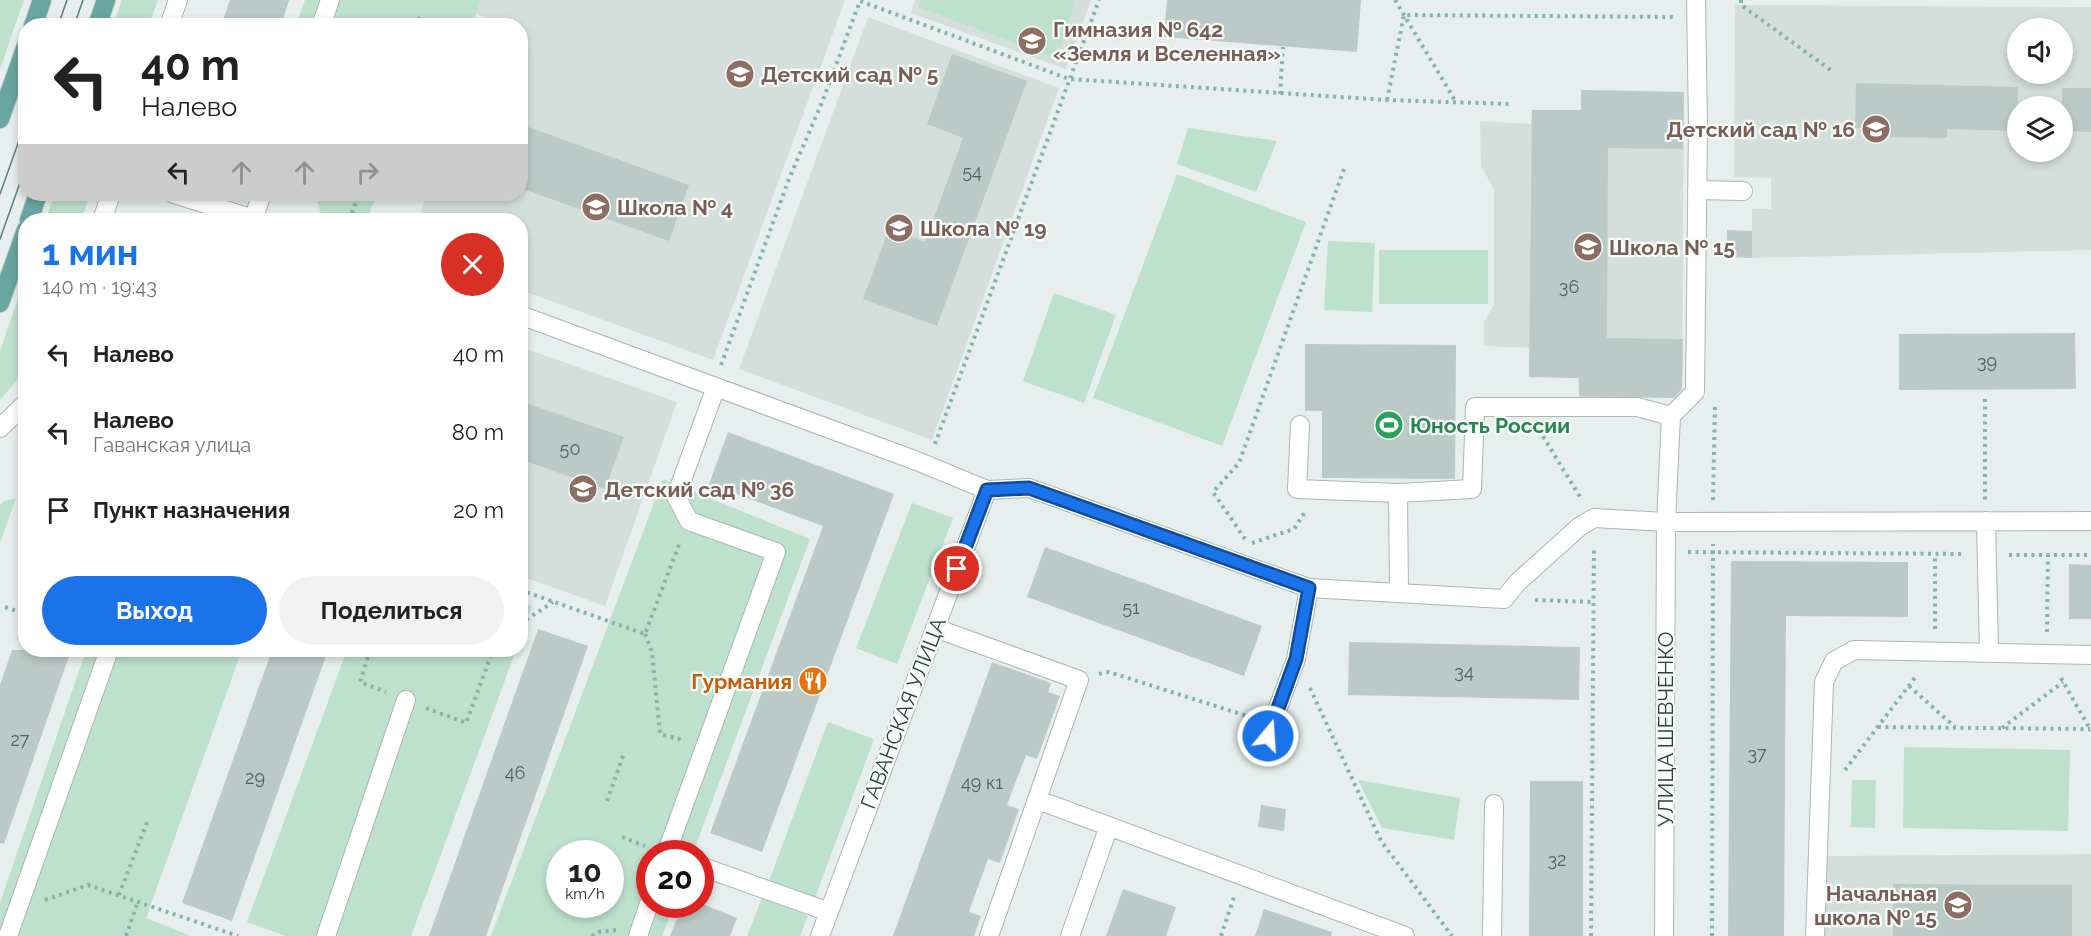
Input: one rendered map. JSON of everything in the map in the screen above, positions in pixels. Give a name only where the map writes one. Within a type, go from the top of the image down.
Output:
[{"type":"main road","points":[[36,18],[42,0]]},
{"type":"main road","points":[[100,18],[106,0]]},
{"type":"main road","points":[[0,119],[18,68]]},
{"type":"main road","points":[[0,303],[18,252]]},
{"type":"street","points":[[172,18],[178,0]]},
{"type":"street","points":[[324,18],[330,0]]},
{"type":"street","points":[[1300,425],[1297,489],[1398,493],[1472,489],[1475,407],[1637,407],[1671,416],[1695,393],[1696,9]]},
{"type":"street","points":[[1697,190],[1743,191]]},
{"type":"street","points":[[196,201],[233,213]]},
{"type":"street","points":[[528,318],[917,461],[987,490],[1029,488],[1309,588],[1504,599],[1518,582],[1579,527],[1594,518],[1666,522],[2091,521]]},
{"type":"street","points":[[671,840],[776,552],[689,521],[676,496],[716,387]]},
{"type":"street","points":[[0,428],[18,411]]},
{"type":"street","name":"УЛИЦА ШЕВЧЕНКО","points":[[1664,936],[1666,522],[1671,416]]},
{"type":"street","name":"ГАВАНСКАЯ УЛИЦА","points":[[820,936],[987,490]]},
{"type":"street","points":[[1398,493],[1399,593]]},
{"type":"street","points":[[1986,521],[1989,652]]},
{"type":"street","points":[[1265,749],[1296,659],[1309,588]]},
{"type":"street","points":[[935,628],[1078,680],[989,936]]},
{"type":"street","points":[[1815,936],[1824,682],[1834,661],[1854,650],[2091,655]]},
{"type":"street","points":[[8,936],[107,657]]},
{"type":"street","points":[[326,936],[406,700]]},
{"type":"street","points":[[1038,800],[1404,936]]},
{"type":"street","points":[[1492,936],[1494,804]]},
{"type":"street","points":[[1070,936],[1109,826]]},
{"type":"street","points":[[714,871],[829,912]]},
{"type":"street","points":[[638,936],[644,918]]},
{"type":"path","points":[[917,461],[937,441],[1099,0]]},
{"type":"path","points":[[1395,0],[1456,103]]},
{"type":"path","points":[[1741,0],[1741,5],[1832,71]]},
{"type":"path","points":[[716,387],[718,372],[789,179],[823,100],[861,1],[1069,79],[1280,94],[1511,105]]},
{"type":"path","points":[[1404,15],[1696,9]]},
{"type":"path","points":[[1387,100],[1404,15]]},
{"type":"path","points":[[1280,94],[1283,47]]},
{"type":"path","points":[[1315,489],[1314,497],[1294,529],[1248,544],[1213,492],[1239,464],[1344,169]]},
{"type":"path","points":[[1985,399],[1986,521]]},
{"type":"path","points":[[1524,406],[1594,518],[1591,936]]},
{"type":"path","points":[[689,521],[645,634],[652,652],[660,734],[706,747]]},
{"type":"path","points":[[1712,936],[1713,522]]},
{"type":"path","points":[[1666,552],[2091,555]]},
{"type":"path","points":[[1820,804],[1934,652],[1935,554]]},
{"type":"path","points":[[2048,555],[2047,654],[2090,730]]},
{"type":"path","points":[[528,593],[645,634]]},
{"type":"path","points":[[1504,599],[1593,602]]},
{"type":"path","points":[[528,619],[554,602]]},
{"type":"path","points":[[5,607],[18,611]]},
{"type":"path","points":[[1296,659],[1381,841],[1452,936]]},
{"type":"path","points":[[1078,680],[1109,672],[1272,724]]},
{"type":"path","points":[[2002,728],[2063,682]]},
{"type":"path","points":[[1908,686],[1957,728]]},
{"type":"path","points":[[1878,727],[2090,730]]},
{"type":"path","points":[[607,801],[624,753]]},
{"type":"path","points":[[119,895],[147,822]]},
{"type":"path","points":[[18,909],[88,885],[236,935]]},
{"type":"path","points":[[1221,936],[1234,898]]},
{"type":"path","points":[[126,936],[138,901]]},
{"type":"path","points":[[229,936],[236,935]]},
{"type":"shaded area","name":"Школа № 4","points":[[463,0],[845,0],[713,360],[528,293],[528,213],[420,213],[424,201],[528,201],[528,18],[488,18],[469,12]]},
{"type":"shaded area","name":"Гимназия № 642 «Земля и Вселенная»","points":[[915,0],[1091,0],[1066,69],[911,13]]},
{"type":"shaded area","name":"Детский сад № 16","points":[[1735,5],[2091,7],[2091,250],[1752,258],[1752,209],[1771,209],[1771,178],[1734,177]]},
{"type":"shaded area","name":"Школа № 19","points":[[868,17],[1059,88],[932,440],[739,369]]},
{"type":"shaded area","name":"Школа № 15","points":[[1581,90],[1684,92],[1682,398],[1579,397],[1578,378],[1529,377],[1529,348],[1484,346],[1484,322],[1494,304],[1494,189],[1481,166],[1480,121],[1531,124],[1532,110],[1581,110]]},
{"type":"shaded area","name":"Детский сад № 36","points":[[528,349],[677,402],[605,606],[528,578]]},
{"type":"shaded area","name":"Начальная школа № 15","points":[[2091,854],[2091,936],[1825,936],[1826,856]]},
{"type":"green space","points":[[0,0],[24,0],[0,69]]},
{"type":"green space","points":[[122,0],[158,0],[152,18],[116,18]]},
{"type":"green space","points":[[305,0],[481,0],[475,18],[299,18]]},
{"type":"green space","name":"Гимназия № 642 «Земля и Вселенная»","points":[[921,0],[1076,0],[1056,58],[918,7]]},
{"type":"green space","points":[[1188,128],[1277,141],[1256,192],[1177,164]]},
{"type":"green space","points":[[1177,174],[1306,222],[1222,446],[1093,398]]},
{"type":"green space","points":[[52,201],[88,201],[83,213],[48,213]]},
{"type":"green space","points":[[318,201],[374,201],[370,213],[320,213]]},
{"type":"green space","points":[[1328,241],[1375,243],[1372,312],[1324,310]]},
{"type":"green space","points":[[1379,250],[1488,250],[1488,304],[1379,304]]},
{"type":"green space","points":[[1054,293],[1116,315],[1084,403],[1023,381]]},
{"type":"green space","points":[[18,298],[18,379],[0,400],[0,351]]},
{"type":"green space","points":[[663,479],[810,539],[698,840],[636,840],[636,918],[669,918],[662,936],[491,936]]},
{"type":"green space","points":[[16,498],[0,543],[0,505],[4,501]]},
{"type":"green space","points":[[912,503],[953,518],[897,664],[856,648]]},
{"type":"green space","points":[[528,604],[532,606],[528,617]]},
{"type":"green space","points":[[84,657],[239,657],[146,918],[191,936],[0,936],[0,903]]},
{"type":"green space","points":[[344,657],[513,657],[411,936],[286,936],[247,922]]},
{"type":"green space","points":[[828,722],[874,739],[815,898],[769,881]]},
{"type":"green space","points":[[1904,747],[2070,750],[2068,831],[1903,828]]},
{"type":"green space","points":[[1358,780],[1460,798],[1454,840],[1382,828]]},
{"type":"green space","points":[[1852,780],[1876,780],[1875,828],[1851,827]]},
{"type":"green space","points":[[762,898],[808,916],[800,936],[747,936]]},
{"type":"building","points":[[230,0],[289,0],[283,18],[224,18]]},
{"type":"building","points":[[1167,0],[1361,0],[1357,52],[1164,37]]},
{"type":"building","points":[[952,54],[1027,81],[937,326],[863,299],[889,229],[925,242],[963,138],[927,124]]},
{"type":"building","points":[[1856,83],[2018,87],[2018,96],[2007,96],[2007,131],[1947,129],[1947,138],[1883,137],[1883,128],[1855,128]]},
{"type":"building","points":[[2062,88],[2091,88],[2091,132],[2073,131],[2073,96],[2062,96]]},
{"type":"building","points":[[1581,90],[1684,92],[1683,149],[1608,148],[1607,338],[1683,339],[1682,389],[1673,398],[1579,396],[1579,378],[1529,377],[1532,110],[1581,110]]},
{"type":"building","points":[[528,127],[689,185],[669,241],[528,191]]},
{"type":"building","points":[[1727,230],[1752,231],[1752,258],[1727,257]]},
{"type":"building","points":[[2075,333],[2076,389],[1899,390],[1899,334]]},
{"type":"building","name":"Юность России","points":[[1305,344],[1456,345],[1455,479],[1322,478],[1322,411],[1305,411]]},
{"type":"building","points":[[528,404],[624,437],[605,489],[528,462]]},
{"type":"building","points":[[728,432],[894,494],[762,852],[710,833],[823,526],[709,484]]},
{"type":"building","points":[[1045,547],[1262,626],[1244,676],[1027,597]]},
{"type":"building","points":[[1731,561],[1908,562],[1908,617],[1786,616],[1784,936],[1728,936]]},
{"type":"building","points":[[2069,564],[2091,565],[2091,619],[2069,619]]},
{"type":"building","points":[[538,629],[588,646],[486,936],[429,936]]},
{"type":"building","points":[[1349,642],[1580,647],[1579,700],[1348,695]]},
{"type":"building","points":[[12,650],[18,650],[18,657],[69,657],[4,844],[0,843],[0,685]]},
{"type":"building","points":[[270,657],[326,657],[232,921],[182,903]]},
{"type":"building","points":[[992,662],[1051,683],[1048,692],[1060,696],[1037,759],[1026,755],[1007,805],[1019,809],[1000,863],[988,859],[969,912],[981,916],[974,936],[893,936]]},
{"type":"building","points":[[1530,781],[1583,781],[1583,936],[1529,936]]},
{"type":"building","points":[[1261,805],[1286,809],[1284,831],[1258,827]]},
{"type":"building","points":[[1893,884],[2072,885],[2072,936],[1893,936]]},
{"type":"building","points":[[1123,889],[1176,907],[1166,936],[1106,936]]},
{"type":"building","points":[[714,909],[737,918],[730,936],[670,936],[677,918],[714,918]]},
{"type":"building","points":[[1264,909],[1332,932],[1331,936],[1255,936]]},
{"type":"tram line","points":[[61,18],[67,0]]},
{"type":"tram line","points":[[77,18],[83,0]]},
{"type":"tram line","points":[[0,194],[18,143]]},
{"type":"tram line","points":[[0,239],[18,188]]},
{"type":"place","name":"Гимназия № 642 «Земля и Вселенная»","points":[[1032,41]]},
{"type":"place","name":"Детский сад № 5","points":[[740,74]]},
{"type":"place","name":"Детский сад № 16","points":[[1876,129]]},
{"type":"place","name":"Школа № 4","points":[[596,207]]},
{"type":"place","name":"Школа № 19","points":[[899,228]]},
{"type":"place","name":"Школа № 15","points":[[1588,247]]},
{"type":"place","name":"Юность России","points":[[1389,425]]},
{"type":"place","name":"Детский сад № 36","points":[[583,489]]},
{"type":"place","name":"Гурмания","points":[[813,681]]},
{"type":"place","name":"Начальная школа № 15","points":[[1958,905]]},
{"type":"route","points":[[957,569],[987,490],[1029,488],[1309,588],[1296,659],[1268,736]]}]
